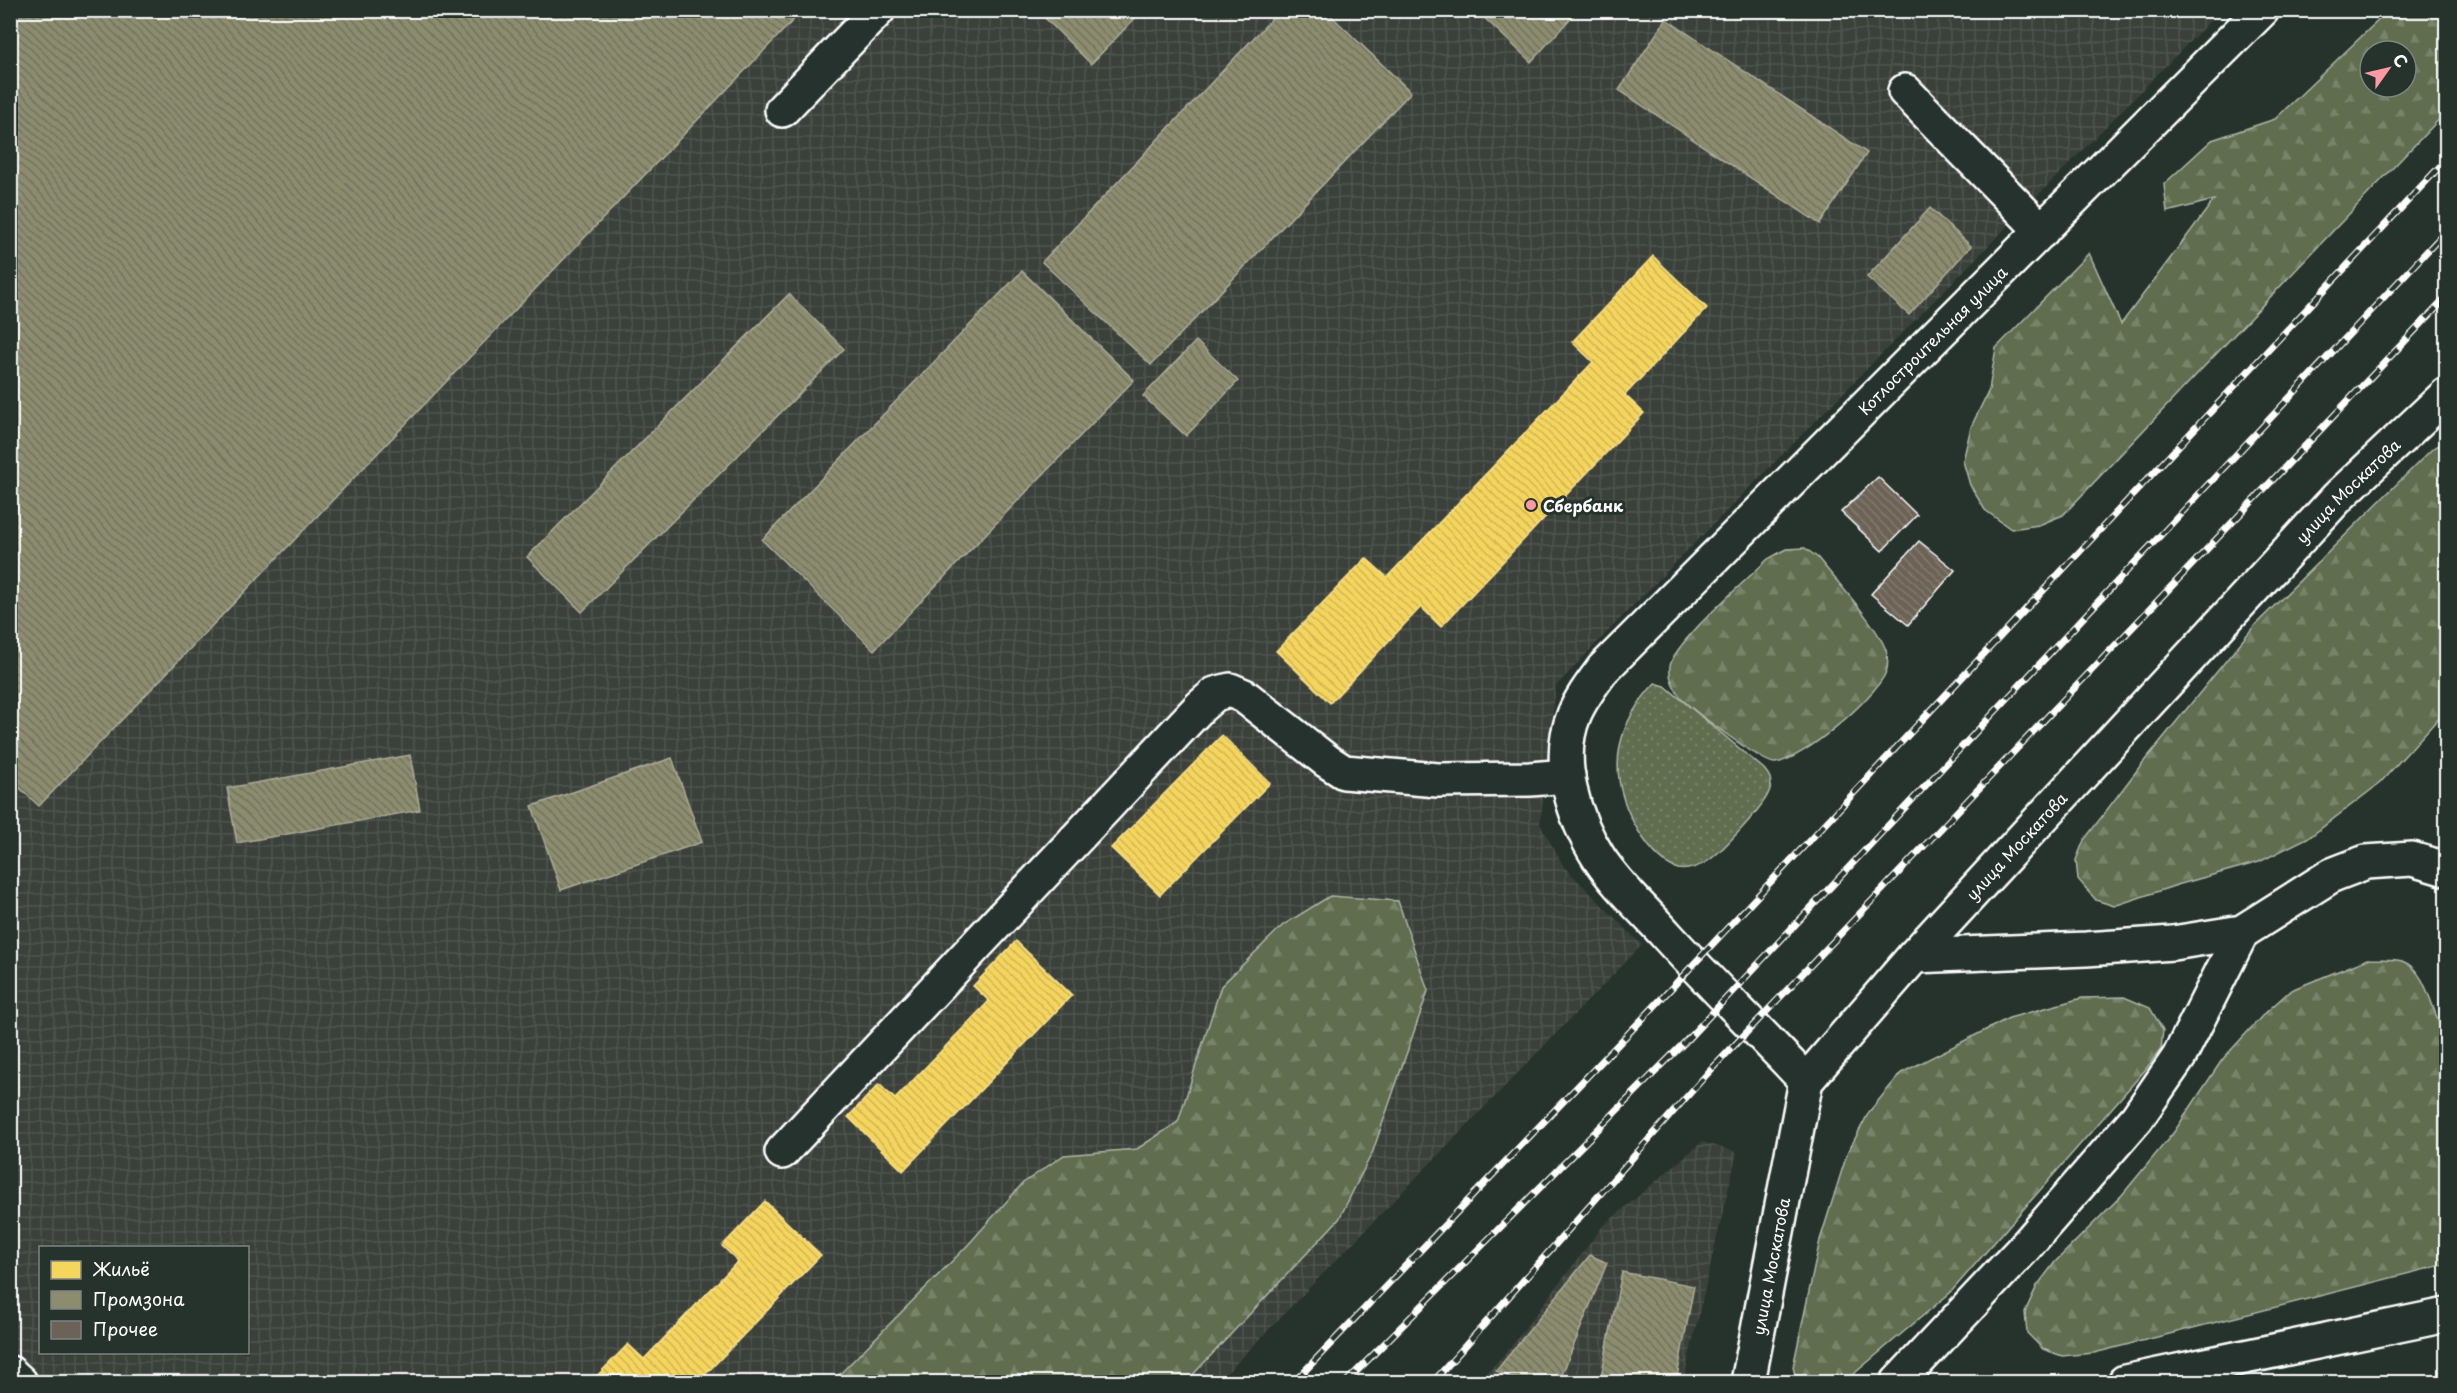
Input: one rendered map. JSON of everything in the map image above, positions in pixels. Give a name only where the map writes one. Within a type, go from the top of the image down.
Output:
[{"type":"main road","points":[[782,110],[878,10]]},
{"type":"main road","name":"Котлостроительная улица","points":[[1806,1081],[1694,965],[1600,859],[1578,816],[1568,776],[1568,742],[1573,717],[1586,691],[1603,669],[2262,10]]},
{"type":"main road","points":[[1905,91],[2042,231]]},
{"type":"main road","name":"улица Москатова","points":[[1748,1383],[1806,1081],[1914,956],[2338,497],[2446,395]]},
{"type":"main road","points":[[782,1152],[1200,707],[1215,694],[1230,690],[1244,696],[1344,772],[1438,780],[1530,779],[1568,776]]},
{"type":"main road","points":[[1914,956],[2097,949],[2173,943],[2242,933],[2332,875],[2366,862],[2412,859],[2446,869]]},
{"type":"main road","points":[[1898,1383],[2025,1247],[2137,1118],[2179,1057],[2242,933]]},
{"type":"main road","points":[[2125,1383],[2446,1315]]},
{"type":"main road","points":[[10,1373],[20,1383]]},
{"type":"shaded area","points":[[10,11],[2220,11],[1556,686],[1540,824],[1564,867],[1642,945],[1218,1382],[11,1382]]},
{"type":"shaded area","points":[[1702,1142],[1737,1152],[1683,1382],[1479,1382],[1510,1348],[1603,1226]]},
{"type":"green space","points":[[2388,11],[2446,11],[2446,112],[2063,515],[2039,525],[2011,529],[1985,510],[1970,485],[1963,461],[1971,427],[1989,390],[1996,348],[2089,253],[2121,324],[2214,200],[2167,212],[2164,184],[2212,140],[2275,119],[2358,40],[2358,99],[2418,99],[2418,39],[2359,39]]},
{"type":"green space","points":[[2446,441],[2446,710],[2380,783],[2311,836],[2259,862],[2177,885],[2114,906],[2096,900],[2078,879],[2076,860],[2084,840],[2141,765],[2255,625],[2432,449]]},
{"type":"green space","points":[[1805,548],[1818,558],[1876,632],[1887,654],[1887,668],[1879,683],[1868,696],[1837,726],[1787,760],[1775,763],[1743,746],[1688,705],[1673,684],[1670,666],[1684,642],[1729,595],[1768,559],[1786,549]]},
{"type":"green space","points":[[1655,683],[1665,686],[1764,769],[1771,781],[1767,796],[1761,806],[1743,827],[1708,861],[1690,869],[1672,867],[1646,843],[1628,812],[1618,773],[1618,754],[1622,736],[1641,700]]},
{"type":"green space","points":[[1330,896],[1398,901],[1428,991],[1373,1151],[1339,1219],[1186,1382],[832,1382],[967,1246],[1023,1183],[1064,1155],[1137,1149],[1178,1122],[1221,986],[1283,925]]},
{"type":"green space","points":[[2368,959],[2398,960],[2411,966],[2424,983],[2446,1038],[2446,1264],[2094,1353],[2062,1356],[2043,1349],[2027,1333],[2025,1312],[2037,1286],[2055,1262],[2122,1195],[2174,1132],[2222,1060],[2262,1016],[2291,990]]},
{"type":"green space","points":[[2124,997],[2150,1008],[2163,1030],[2161,1049],[2146,1069],[1950,1293],[1844,1382],[1797,1382],[1793,1367],[1820,1240],[1847,1154],[1869,1112],[1901,1073],[2009,1018],[2082,998]]},
{"type":"building: Жильё","points":[[1653,256],[1707,308],[1625,395],[1644,413],[1441,627],[1421,607],[1330,703],[1276,651],[1366,558],[1387,577],[1593,362],[1572,342]]},
{"type":"building: Жильё","points":[[1222,735],[1270,783],[1160,895],[1111,848]]},
{"type":"building: Жильё","points":[[1016,941],[1072,995],[903,1171],[848,1117],[879,1084],[895,1099],[989,1001],[973,986]]},
{"type":"building: Жильё","points":[[765,1201],[821,1255],[698,1382],[602,1382],[596,1377],[628,1344],[644,1359],[738,1261],[722,1246]]},
{"type":"building: Промзона","points":[[10,10],[803,10],[39,806],[10,779]]},
{"type":"building: Промзона","points":[[1037,10],[1143,10],[1091,64]]},
{"type":"building: Промзона","points":[[1280,10],[1325,10],[1411,92],[1151,365],[1042,262]]},
{"type":"building: Промзона","points":[[1476,10],[1578,10],[1531,62]]},
{"type":"building: Промзона","points":[[1666,19],[1867,153],[1820,224],[1619,90]]},
{"type":"building: Промзона","points":[[1930,208],[1971,246],[1909,315],[1867,277]]},
{"type":"building: Промзона","points":[[1022,271],[1134,380],[874,650],[762,540]]},
{"type":"building: Промзона","points":[[789,294],[844,349],[582,612],[527,557]]},
{"type":"building: Промзона","points":[[1196,341],[1238,381],[1186,436],[1143,396]]},
{"type":"building: Промзона","points":[[410,755],[420,810],[237,843],[227,788]]},
{"type":"building: Промзона","points":[[672,758],[702,842],[561,890],[532,806]]},
{"type":"building: Промзона","points":[[1590,1255],[1607,1263],[1559,1382],[1522,1382],[1496,1371]]},
{"type":"building: Промзона","points":[[1622,1272],[1694,1286],[1676,1382],[1600,1382]]},
{"type":"building: Прочее","points":[[1878,477],[1917,515],[1882,551],[1841,512]]},
{"type":"building: Прочее","points":[[1919,541],[1955,570],[1908,625],[1871,594]]},
{"type":"railway","points":[[1294,1382],[1649,1012],[2446,160]]},
{"type":"railway","points":[[1346,1382],[1684,1043],[2446,231]]},
{"type":"railway","points":[[1433,1382],[1707,1074],[2446,298]]},
{"type":"place","name":"Сбербанк","points":[[1531,505]]}]
